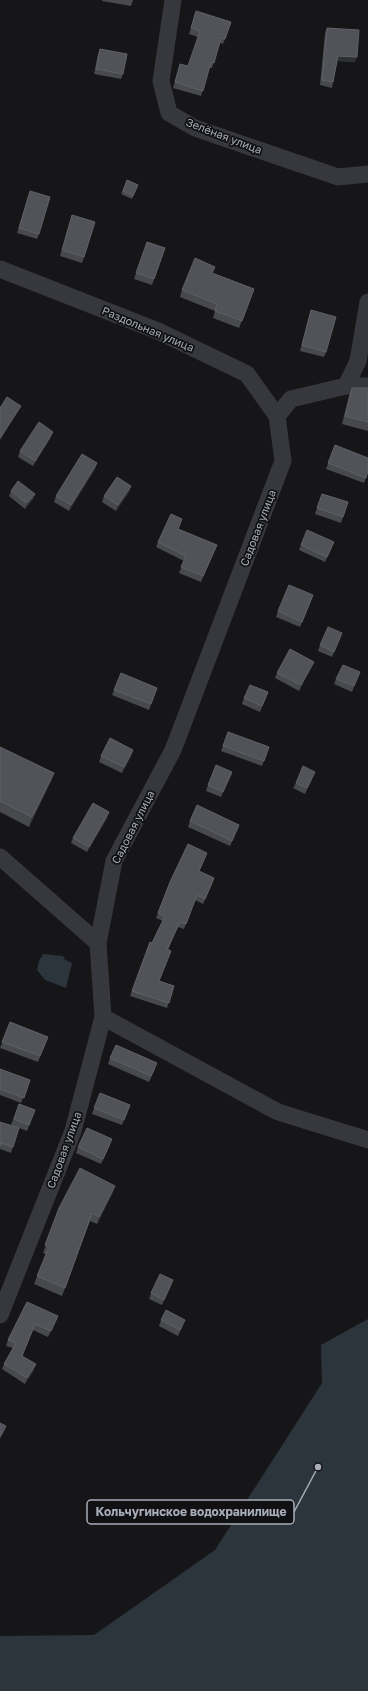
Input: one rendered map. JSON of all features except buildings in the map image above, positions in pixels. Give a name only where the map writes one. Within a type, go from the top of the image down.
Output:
[{"type":"street","name":"Зелёная улица","points":[[173,0],[161,81],[169,113],[195,128],[338,177],[368,174]]},
{"type":"street","name":"Раздольная улица","points":[[0,269],[158,331],[247,374],[277,416]]},
{"type":"street","points":[[346,386],[358,361],[368,302]]},
{"type":"street","points":[[277,416],[291,399],[346,386],[368,386]]},
{"type":"street","name":"Садовая улица","points":[[0,1315],[73,1130],[103,1017],[98,943],[114,861],[173,750],[283,461],[277,416]]},
{"type":"street","points":[[0,857],[98,943]]},
{"type":"street","points":[[103,1017],[278,1112],[368,1140]]},
{"type":"shaded area","points":[[43,954],[63,956],[65,960],[72,963],[66,988],[45,980],[37,970],[39,961]]},
{"type":"shaded area","points":[[368,1319],[368,1691],[0,1691],[0,1636],[94,1635],[215,1550],[322,1383],[321,1345]]},
{"type":"place","name":"Кольчугинское водохранилище","points":[[318,1467]]}]
